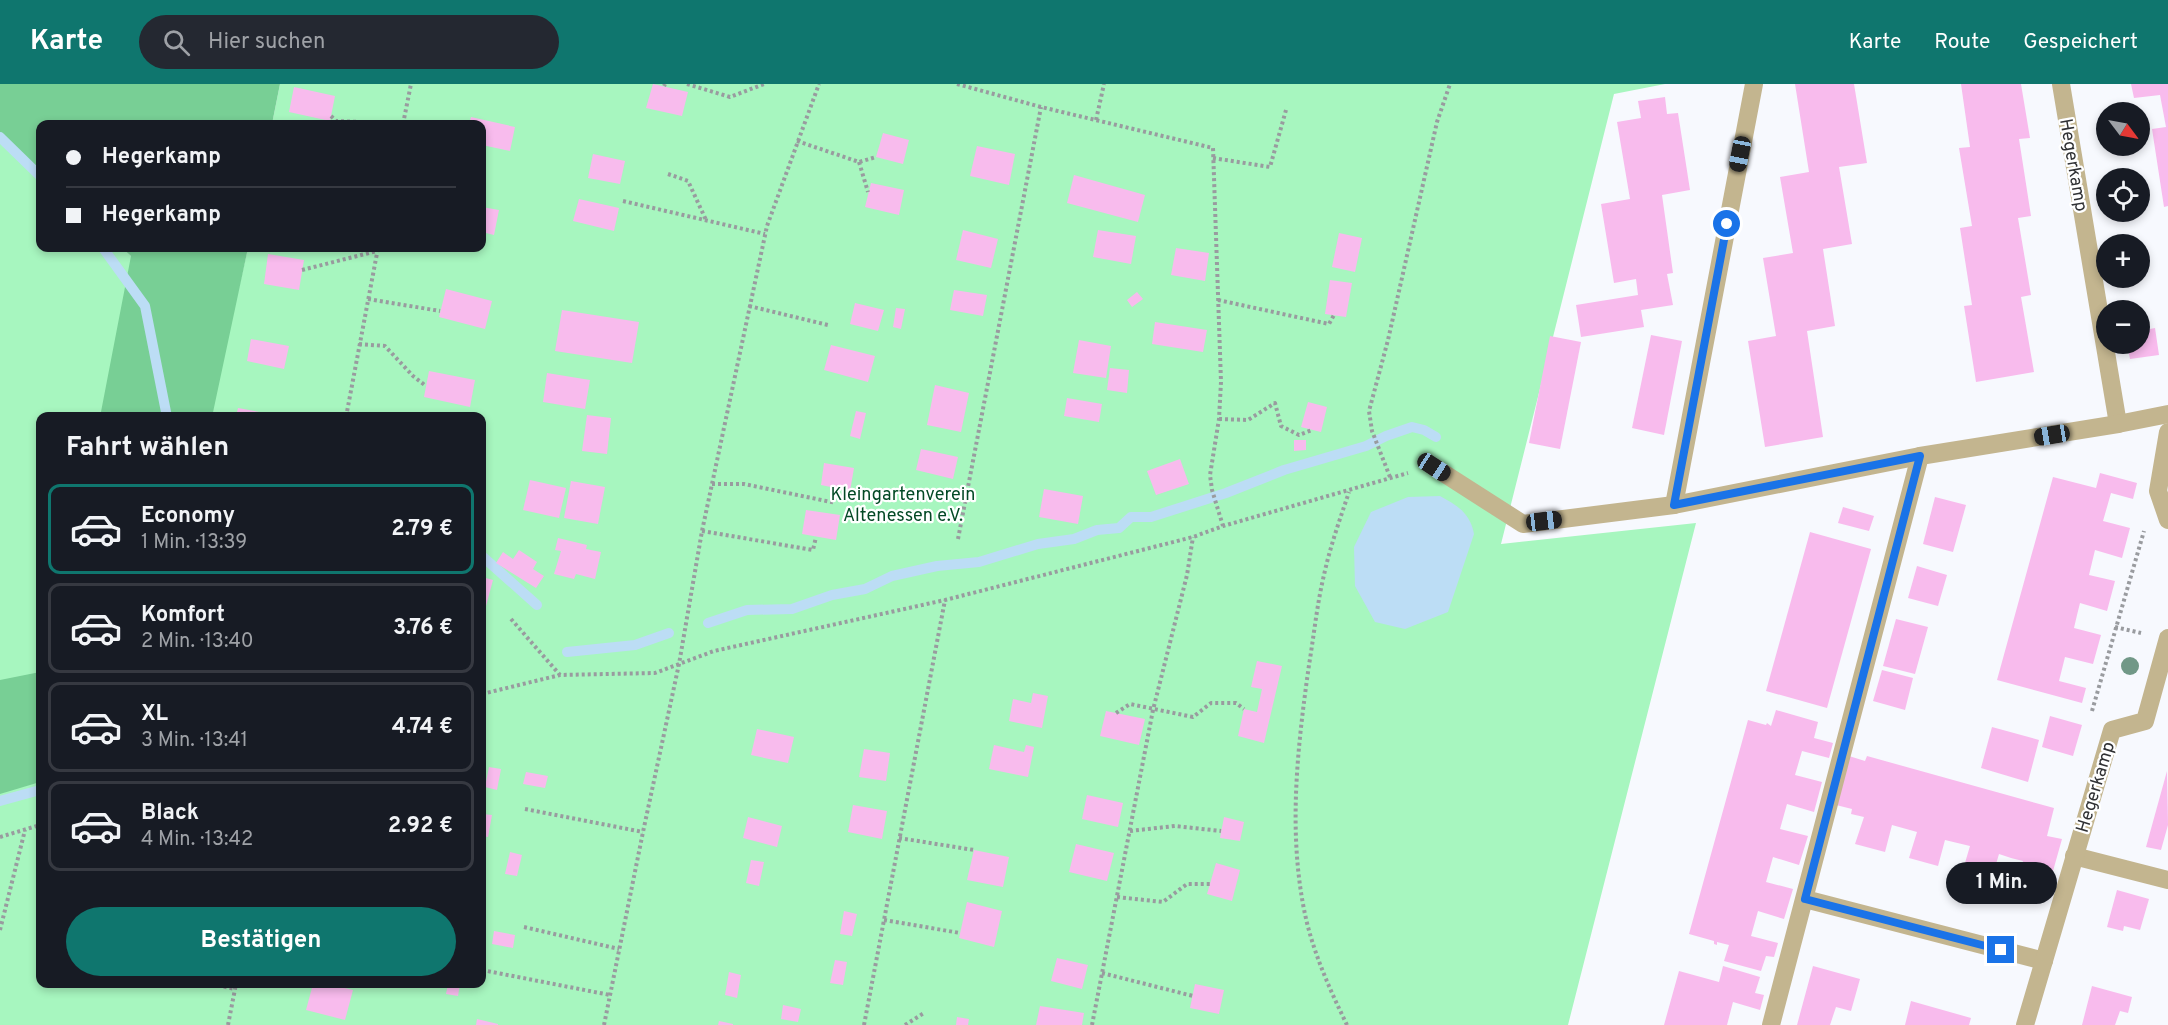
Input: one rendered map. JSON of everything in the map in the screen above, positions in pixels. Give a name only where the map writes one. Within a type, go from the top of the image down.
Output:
[{"type":"street","points":[[1674,505],[1754,84]]},
{"type":"street","name":"Hegerkamp","points":[[2061,84],[2118,424]]},
{"type":"street","points":[[1434,467],[1523,524],[1674,505],[1920,456],[2168,414]]},
{"type":"street","points":[[2168,432],[2158,491],[2168,520]]},
{"type":"street","points":[[1771,1025],[1920,456]]},
{"type":"street","name":"Hegerkamp","points":[[2025,1025],[2112,730],[2145,721],[2168,638]]},
{"type":"street","name":"Hegerkamp","points":[[2074,856],[2168,880]]},
{"type":"street","points":[[1805,899],[2044,961]]},
{"type":"path","points":[[404,120],[411,84]]},
{"type":"path","points":[[687,84],[730,97],[764,84]]},
{"type":"path","points":[[604,1025],[679,664],[702,531],[765,234],[817,84]]},
{"type":"path","points":[[957,84],[1041,107],[1213,148],[1221,382],[1219,419],[1210,475],[1223,526]]},
{"type":"path","points":[[1096,120],[1104,84]]},
{"type":"path","points":[[1390,477],[1372,431],[1369,411],[1388,340],[1437,122],[1450,84]]},
{"type":"path","points":[[958,539],[1041,107]]},
{"type":"path","points":[[1214,158],[1270,167],[1286,111]]},
{"type":"path","points":[[331,116],[335,120]]},
{"type":"path","points":[[797,141],[859,162],[876,156]]},
{"type":"path","points":[[859,162],[868,192]]},
{"type":"path","points":[[668,174],[688,181],[707,221]]},
{"type":"path","points":[[623,201],[765,234]]},
{"type":"path","points":[[302,270],[367,252]]},
{"type":"path","points":[[347,412],[377,252]]},
{"type":"path","points":[[368,299],[440,311]]},
{"type":"path","points":[[1218,300],[1329,324],[1334,315]]},
{"type":"path","points":[[749,306],[828,325]]},
{"type":"path","points":[[359,344],[384,346],[426,386]]},
{"type":"path","points":[[1219,419],[1248,420],[1275,403],[1281,426],[1299,435],[1312,430]]},
{"type":"path","points":[[486,693],[560,675],[655,673],[714,651],[945,600],[1193,537],[1390,477],[1434,467]]},
{"type":"path","points":[[712,484],[744,484],[836,503]]},
{"type":"path","points":[[1347,1025],[1316,956],[1307,922],[1300,883],[1296,806],[1300,725],[1318,607],[1324,573],[1349,491]]},
{"type":"path","points":[[2112,730],[2091,710],[2142,536],[2158,491]]},
{"type":"path","points":[[702,531],[813,550],[816,537]]},
{"type":"path","points":[[1092,1025],[1153,710],[1187,575],[1193,537]]},
{"type":"path","points":[[864,1025],[945,600]]},
{"type":"path","points":[[511,619],[560,675]]},
{"type":"path","points":[[1116,712],[1130,704],[1193,717],[1210,703],[1236,703],[1244,709]]},
{"type":"path","points":[[525,809],[643,832]]},
{"type":"path","points":[[0,837],[36,826]]},
{"type":"path","points":[[1130,831],[1175,826],[1221,831]]},
{"type":"path","points":[[0,930],[25,830]]},
{"type":"path","points":[[899,838],[974,850]]},
{"type":"path","points":[[1117,897],[1163,902],[1187,884],[1210,884]]},
{"type":"path","points":[[884,920],[960,933]]},
{"type":"path","points":[[524,927],[619,949]]},
{"type":"path","points":[[486,971],[610,995]]},
{"type":"path","points":[[1102,974],[1193,996]]},
{"type":"path","points":[[228,1025],[236,988]]},
{"type":"path","points":[[905,1025],[924,1013]]},
{"type":"green space","points":[[0,84],[280,84],[273,120],[36,120],[36,172],[0,141]]},
{"type":"green space","name":"Kleingartenverein Altenessen e.V.","points":[[280,84],[1665,84],[1614,94],[1501,544],[1696,523],[1568,1025],[0,1025],[0,141],[36,172],[36,252],[127,252],[227,340],[247,252],[486,252],[486,120],[273,120]]},
{"type":"green space","points":[[126,252],[247,252],[213,412],[101,412],[131,256]]},
{"type":"green space","points":[[36,673],[36,783],[0,794],[0,680]]},
{"type":"water","points":[[1440,496],[1466,515],[1474,534],[1448,612],[1405,629],[1375,622],[1355,586],[1354,547],[1371,512],[1408,497]]},
{"type":"building","points":[[653,84],[688,92],[682,116],[646,108]]},
{"type":"building","points":[[1795,84],[1854,84],[1867,163],[1839,167],[1852,244],[1823,249],[1835,326],[1807,331],[1823,437],[1765,447],[1748,341],[1776,336],[1763,258],[1793,253],[1780,177],[1809,172]]},
{"type":"building","points":[[1961,84],[2021,84],[2030,138],[2019,139],[2031,216],[2018,218],[2031,295],[2021,297],[2034,372],[1976,382],[1964,306],[1972,305],[1960,228],[1972,226],[1959,148],[1970,147]]},
{"type":"building","points":[[2131,84],[2168,84],[2168,206],[2164,207],[2152,129],[2166,127],[2160,95],[2134,98]]},
{"type":"building","points":[[294,87],[335,96],[330,120],[289,112]]},
{"type":"building","points":[[1665,97],[1667,114],[1678,113],[1690,190],[1662,195],[1673,273],[1667,274],[1673,305],[1641,310],[1644,327],[1581,337],[1576,305],[1638,295],[1636,279],[1614,283],[1601,204],[1630,199],[1617,122],[1641,118],[1638,101]]},
{"type":"building","points":[[486,120],[515,127],[510,151],[486,146]]},
{"type":"building","points":[[883,133],[909,140],[903,164],[876,157]]},
{"type":"building","points":[[977,146],[1015,154],[1009,185],[970,176]]},
{"type":"building","points":[[593,154],[625,161],[620,184],[588,178]]},
{"type":"building","points":[[1074,175],[1145,195],[1138,222],[1067,203]]},
{"type":"building","points":[[871,183],[904,190],[899,215],[865,207]]},
{"type":"building","points":[[579,199],[619,208],[614,231],[573,221]]},
{"type":"building","points":[[486,208],[499,210],[494,235],[486,233]]},
{"type":"building","points":[[963,230],[998,239],[991,268],[956,260]]},
{"type":"building","points":[[1098,230],[1136,236],[1131,264],[1093,257]]},
{"type":"building","points":[[1339,233],[1362,238],[1355,272],[1332,267]]},
{"type":"building","points":[[1176,248],[1209,253],[1205,281],[1171,275]]},
{"type":"building","points":[[268,254],[304,260],[299,290],[264,284]]},
{"type":"building","points":[[1330,280],[1352,283],[1346,317],[1325,314]]},
{"type":"building","points":[[446,289],[492,301],[485,329],[439,317]]},
{"type":"building","points":[[954,290],[987,295],[983,316],[950,310]]},
{"type":"building","points":[[1137,292],[1143,299],[1132,307],[1127,300]]},
{"type":"building","points":[[855,303],[884,310],[878,331],[850,324]]},
{"type":"building","points":[[896,308],[905,309],[901,329],[893,327]]},
{"type":"building","points":[[562,310],[639,322],[632,363],[555,351]]},
{"type":"building","points":[[1155,322],[1207,330],[1203,352],[1152,344]]},
{"type":"building","points":[[2155,328],[2159,355],[2130,359],[2129,354],[2150,354],[2150,329]]},
{"type":"building","points":[[1651,335],[1682,341],[1664,435],[1632,428]]},
{"type":"building","points":[[1550,336],[1581,342],[1560,449],[1529,443]]},
{"type":"building","points":[[251,339],[289,346],[284,369],[247,361]]},
{"type":"building","points":[[1079,340],[1111,346],[1106,378],[1073,373]]},
{"type":"building","points":[[831,345],[875,356],[868,382],[824,370]]},
{"type":"building","points":[[1110,368],[1129,370],[1127,393],[1107,390]]},
{"type":"building","points":[[429,371],[475,380],[470,407],[424,397]]},
{"type":"building","points":[[547,373],[590,380],[585,409],[543,402]]},
{"type":"building","points":[[935,385],[969,393],[961,432],[927,425]]},
{"type":"building","points":[[1067,398],[1102,404],[1099,422],[1064,416]]},
{"type":"building","points":[[1308,402],[1327,407],[1321,432],[1301,427]]},
{"type":"building","points":[[238,408],[260,412],[237,412]]},
{"type":"building","points":[[856,411],[866,413],[860,439],[850,436]]},
{"type":"building","points":[[587,415],[611,418],[607,454],[582,451]]},
{"type":"building","points":[[1294,440],[1306,440],[1306,450],[1294,451]]},
{"type":"building","points":[[921,449],[958,457],[953,479],[916,470]]},
{"type":"building","points":[[1180,459],[1189,484],[1156,495],[1147,471]]},
{"type":"building","points":[[824,463],[854,468],[850,491],[821,485]]},
{"type":"building","points":[[2100,473],[2137,483],[2133,499],[2111,493],[2103,521],[2130,528],[2122,558],[2095,550],[2089,575],[2115,581],[2107,611],[2080,603],[2077,615],[2074,628],[2101,635],[2093,664],[2065,657],[2059,681],[2086,688],[2082,703],[1997,680],[2053,477],[2096,488]]},
{"type":"building","points":[[530,480],[566,488],[559,518],[523,510]]},
{"type":"building","points":[[571,481],[605,487],[598,524],[564,518]]},
{"type":"building","points":[[1044,489],[1083,496],[1078,524],[1039,517]]},
{"type":"building","points":[[1935,497],[1966,505],[1953,552],[1923,544]]},
{"type":"building","points":[[1843,507],[1874,516],[1869,531],[1838,523]]},
{"type":"building","points":[[806,510],[840,515],[836,540],[802,534]]},
{"type":"building","points":[[1810,532],[1871,549],[1827,708],[1766,691]]},
{"type":"building","points":[[558,538],[587,545],[586,549],[601,552],[595,579],[576,574],[574,579],[554,574],[561,551],[555,550]]},
{"type":"building","points":[[519,550],[537,562],[533,569],[544,576],[536,588],[496,563],[503,552],[513,559]]},
{"type":"building","points":[[1917,566],[1947,575],[1938,606],[1908,598]]},
{"type":"building","points":[[486,578],[493,580],[486,606]]},
{"type":"building","points":[[1896,619],[1928,627],[1915,674],[1883,666]]},
{"type":"building","points":[[1257,661],[1282,666],[1264,743],[1238,736],[1244,709],[1257,712],[1262,689],[1251,687]]},
{"type":"building","points":[[1882,670],[1913,678],[1905,710],[1873,701]]},
{"type":"building","points":[[1033,693],[1048,696],[1042,728],[1009,721],[1013,699],[1031,703]]},
{"type":"building","points":[[1776,710],[1818,722],[1814,738],[1833,743],[1829,758],[1802,751],[1795,775],[1822,782],[1814,812],[1787,804],[1780,829],[1808,836],[1799,865],[1773,857],[1766,882],[1793,889],[1784,919],[1758,911],[1751,936],[1778,943],[1774,957],[1766,956],[1761,971],[1724,961],[1729,945],[1717,942],[1717,945],[1714,941],[1689,934],[1748,720],[1766,725],[1767,723],[1771,726]]},
{"type":"building","points":[[1106,711],[1145,719],[1139,745],[1100,736]]},
{"type":"building","points":[[2050,716],[2082,725],[2073,756],[2042,747]]},
{"type":"building","points":[[1992,727],[2039,740],[2028,782],[1981,768]]},
{"type":"building","points":[[757,729],[794,737],[788,763],[751,755]]},
{"type":"building","points":[[994,745],[1024,752],[1026,745],[1034,747],[1028,777],[989,769]]},
{"type":"building","points":[[864,749],[890,753],[886,781],[859,777]]},
{"type":"building","points":[[1849,756],[1865,761],[1867,756],[2054,808],[2047,836],[2062,839],[2053,871],[2038,867],[2031,892],[2015,888],[2023,861],[1999,854],[1991,881],[1962,873],[1970,846],[1945,840],[1938,866],[1909,858],[1917,832],[1892,825],[1885,852],[1855,844],[1864,817],[1851,814],[1852,809],[1836,805]]},
{"type":"building","points":[[489,767],[501,769],[497,790],[486,787]]},
{"type":"building","points":[[2167,771],[2168,825],[2161,850],[2146,847]]},
{"type":"building","points":[[526,772],[548,776],[545,788],[523,784]]},
{"type":"building","points":[[1087,795],[1123,803],[1118,827],[1082,819]]},
{"type":"building","points":[[853,805],[887,811],[882,839],[848,832]]},
{"type":"building","points":[[486,814],[492,815],[488,837],[486,837]]},
{"type":"building","points":[[748,817],[782,826],[777,847],[743,838]]},
{"type":"building","points":[[1224,817],[1244,822],[1240,841],[1220,838]]},
{"type":"building","points":[[1076,844],[1114,853],[1107,881],[1069,872]]},
{"type":"building","points":[[974,850],[1009,857],[1003,887],[967,880]]},
{"type":"building","points":[[510,852],[522,855],[517,876],[505,874]]},
{"type":"building","points":[[751,860],[764,862],[759,886],[746,883]]},
{"type":"building","points":[[1216,863],[1240,870],[1232,901],[1207,894]]},
{"type":"building","points":[[2117,890],[2149,899],[2140,930],[2124,926],[2123,931],[2107,927]]},
{"type":"building","points":[[967,902],[1002,911],[994,947],[959,938]]},
{"type":"building","points":[[844,911],[857,914],[852,936],[840,934]]},
{"type":"building","points":[[494,931],[515,935],[513,948],[492,944]]},
{"type":"building","points":[[1057,958],[1088,965],[1082,989],[1051,981]]},
{"type":"building","points":[[835,960],[847,962],[843,985],[830,983]]},
{"type":"building","points":[[1723,966],[1760,977],[1755,993],[1764,995],[1760,1010],[1733,1002],[1727,1025],[1664,1025],[1679,971],[1719,982]]},
{"type":"building","points":[[1813,966],[1860,979],[1851,1011],[1836,1007],[1830,1025],[1797,1025]]},
{"type":"building","points":[[729,972],[741,975],[737,998],[725,995]]},
{"type":"building","points":[[1195,984],[1224,990],[1219,1014],[1190,1008]]},
{"type":"building","points":[[2092,986],[2132,997],[2128,1013],[2120,1011],[2115,1025],[2082,1025]]},
{"type":"building","points":[[312,988],[353,990],[345,1020],[306,1010]]},
{"type":"building","points":[[447,988],[459,988],[458,996],[446,994]]},
{"type":"building","points":[[1911,1001],[1971,1018],[1969,1025],[1905,1025]]},
{"type":"building","points":[[783,1005],[801,1009],[798,1022],[781,1019]]},
{"type":"building","points":[[1040,1006],[1084,1013],[1082,1025],[1036,1025]]},
{"type":"building","points":[[957,1017],[969,1019],[968,1025],[956,1025]]},
{"type":"building","points":[[477,1019],[498,1024],[498,1025],[476,1025]]},
{"type":"building","points":[[719,1021],[733,1024],[733,1025],[718,1025]]},
{"type":"waterway","points":[[0,137],[36,172]]},
{"type":"waterway","points":[[106,252],[145,306],[166,412]]},
{"type":"waterway","points":[[708,623],[747,610],[792,609],[832,595],[865,589],[892,576],[937,566],[979,562],[1038,544],[1074,539],[1097,530],[1119,528],[1131,517],[1151,517],[1226,493],[1284,470],[1366,446],[1412,427],[1424,430],[1436,437]]},
{"type":"waterway","points":[[486,560],[537,605]]},
{"type":"waterway","points":[[567,652],[635,645],[669,633]]},
{"type":"waterway","points":[[0,801],[36,791]]},
{"type":"route","points":[[1727,224],[1674,505],[1920,456],[1805,899],[2001,950]]}]
